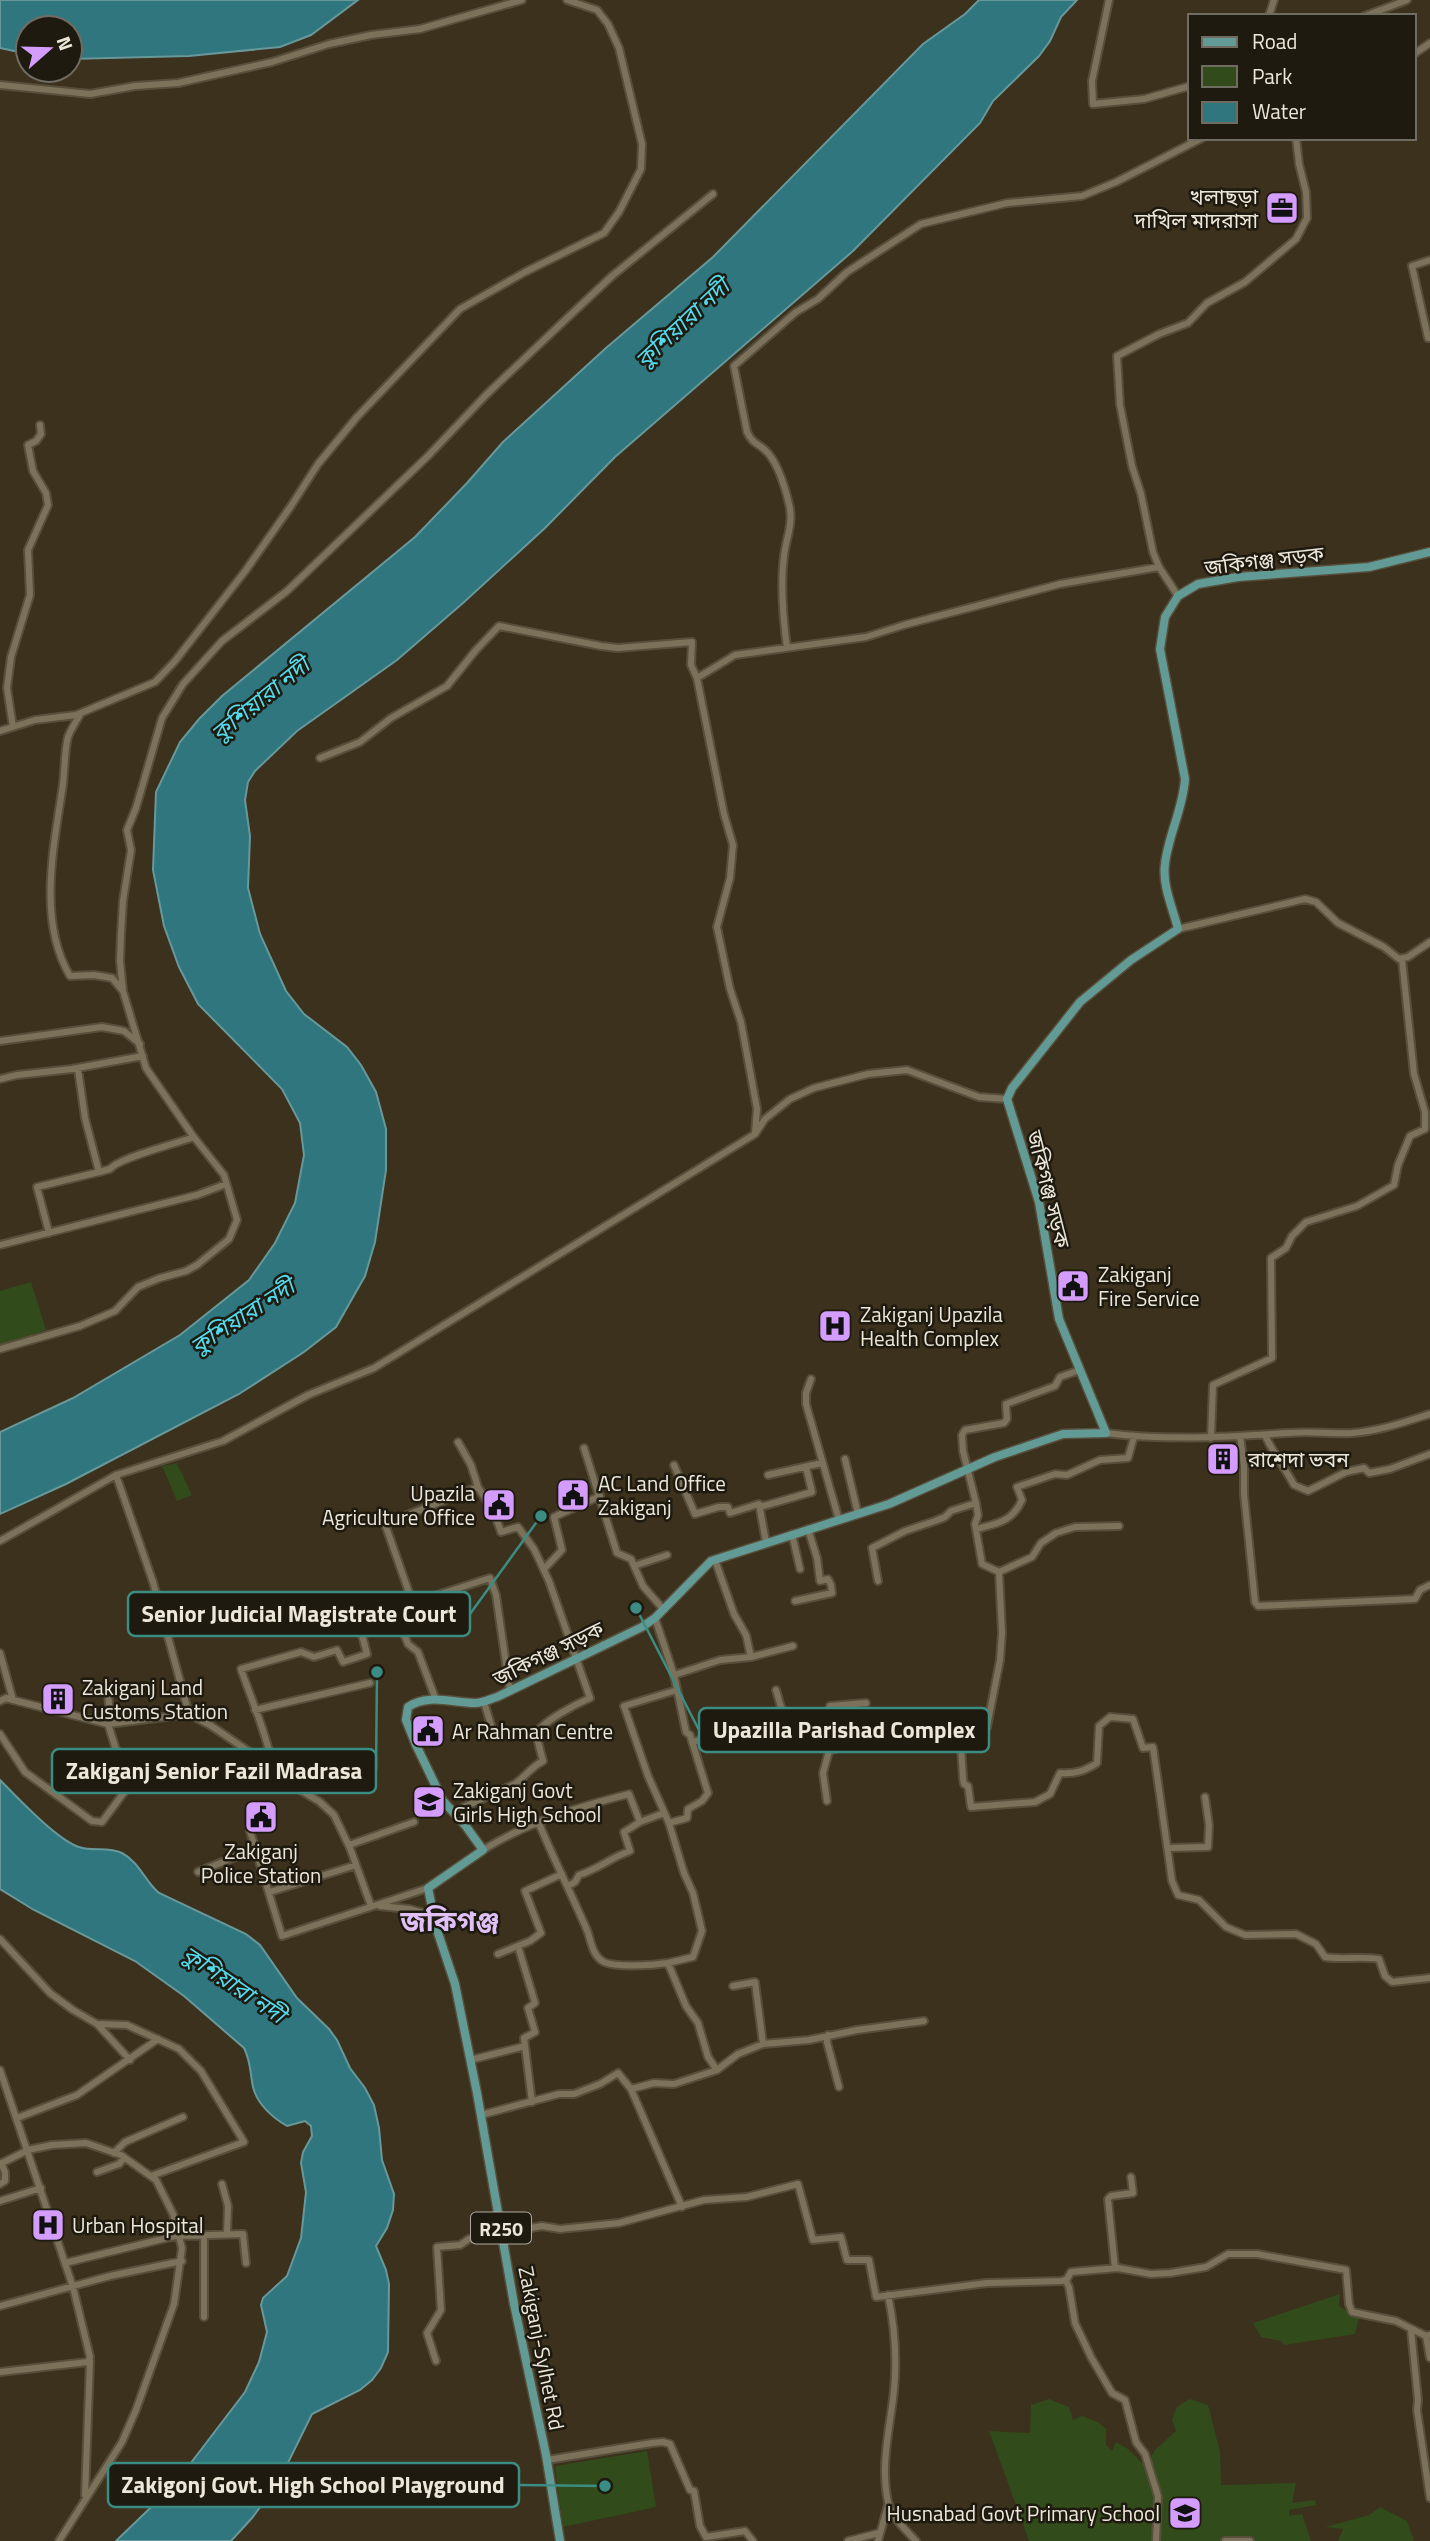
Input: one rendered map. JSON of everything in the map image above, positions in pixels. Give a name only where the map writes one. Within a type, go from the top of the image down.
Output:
[{"type":"main road","name":"জকিগঞ্জ সড়ক","points":[[1178,596],[1198,584],[1238,577],[1369,567],[1430,552]]},
{"type":"main road","points":[[1007,1100],[1012,1088],[1080,1002],[1131,960],[1178,929],[1166,884],[1165,864],[1184,797],[1185,779],[1160,649],[1166,617],[1178,596]]},
{"type":"main road","name":"জকিগঞ্জ সড়ক","points":[[483,1850],[443,1801],[416,1745],[406,1720],[408,1707],[416,1701],[484,1702],[642,1627],[655,1618],[715,1560],[889,1504],[995,1457],[1063,1434],[1106,1433],[1059,1319],[1039,1202],[1007,1100]]},
{"type":"main road","points":[[435,1917],[428,1888],[483,1850]]},
{"type":"main road","name":"Zakiganj-Sylhet Rd","points":[[435,1917],[455,1984],[514,2304],[547,2460],[560,2541]]},
{"type":"street","points":[[0,85],[90,94],[135,86],[178,83],[272,62],[329,44],[420,29],[523,0]]},
{"type":"street","points":[[0,731],[35,720],[81,713],[155,682],[175,661],[261,549],[317,464],[357,417],[460,309],[525,272],[604,233],[619,212],[641,169],[642,144],[619,48],[608,24],[597,10],[567,0]]},
{"type":"street","points":[[1110,0],[1092,81],[1093,104],[1144,99],[1188,87]]},
{"type":"street","points":[[1370,14],[1407,0]]},
{"type":"street","points":[[787,648],[782,597],[784,556],[792,528],[790,505],[774,461],[764,449],[752,442],[747,432],[734,366],[796,312],[818,299],[847,272],[921,224],[1007,203],[1082,196],[1116,182],[1198,140]]},
{"type":"street","points":[[1178,596],[1159,567],[1153,552],[1122,415],[1118,356],[1159,334],[1188,323],[1207,303],[1245,282],[1296,239],[1307,218],[1306,192],[1296,140]]},
{"type":"street","points":[[0,1349],[115,1311],[138,1287],[198,1265],[229,1239],[237,1220],[224,1175],[194,1138],[146,1068],[123,991],[121,934],[131,850],[127,830],[162,718],[183,684],[222,642],[287,591],[428,456],[486,395],[612,276],[713,194]]},
{"type":"street","points":[[1430,260],[1412,266],[1430,338]]},
{"type":"street","points":[[13,727],[7,688],[11,657],[30,595],[28,550],[47,505],[46,493],[33,471],[28,444],[36,442],[41,434],[40,425]]},
{"type":"street","points":[[697,678],[735,655],[866,638],[916,621],[1060,583],[1159,567]]},
{"type":"street","points":[[320,758],[360,742],[391,718],[447,686],[499,626],[618,648],[692,642],[691,665],[697,678],[724,814],[733,845],[730,878],[716,928],[730,989],[741,1022],[757,1109],[755,1134]]},
{"type":"street","points":[[81,713],[68,738],[50,877],[50,908],[60,959],[71,976],[94,975],[112,978],[123,991]]},
{"type":"street","points":[[1178,929],[1297,900],[1311,900],[1338,923],[1402,959]]},
{"type":"street","points":[[1402,959],[1430,942]]},
{"type":"street","points":[[1211,1438],[1213,1385],[1272,1357],[1271,1258],[1286,1248],[1292,1236],[1306,1222],[1357,1206],[1394,1185],[1398,1165],[1410,1136],[1425,1129],[1425,1112],[1414,1074],[1402,959]]},
{"type":"street","points":[[0,1041],[102,1027],[124,1031],[140,1044]]},
{"type":"street","points":[[0,1079],[78,1069],[144,1056]]},
{"type":"street","points":[[78,1069],[85,1118],[99,1172]]},
{"type":"street","points":[[0,1541],[116,1475],[223,1441],[308,1395],[374,1368],[755,1134],[765,1119],[790,1099],[814,1088],[868,1073],[907,1070],[979,1097],[1007,1100]]},
{"type":"street","points":[[48,1233],[37,1187],[110,1169],[132,1157],[194,1138]]},
{"type":"street","points":[[0,1245],[197,1195],[226,1184]]},
{"type":"street","points":[[1080,1370],[1060,1377],[1055,1386],[1006,1404],[1007,1419],[1004,1423],[965,1430],[962,1435],[976,1503],[982,1564],[999,1572],[1032,1557],[1041,1543],[1056,1533],[1075,1527],[1119,1526]]},
{"type":"street","points":[[811,1379],[806,1393],[806,1404],[839,1520]]},
{"type":"street","points":[[1106,1433],[1134,1437],[1211,1438],[1314,1431],[1351,1433],[1379,1429],[1430,1414]]},
{"type":"street","points":[[1265,1434],[1294,1485],[1308,1491],[1346,1472],[1364,1468],[1369,1473],[1390,1469],[1430,1454]]},
{"type":"street","points":[[1240,1436],[1255,1602],[1258,1606],[1415,1599],[1420,1590],[1430,1585]]},
{"type":"street","points":[[977,1529],[1004,1521],[1017,1511],[1022,1500],[1017,1488],[1055,1474],[1067,1475],[1100,1460],[1128,1458],[1134,1437]]},
{"type":"street","points":[[453,1812],[515,1784],[530,1767],[543,1760],[536,1734],[539,1727],[590,1698],[544,1569],[534,1549],[518,1527],[501,1532],[495,1515],[478,1487],[471,1465],[458,1443]]},
{"type":"street","points":[[584,1448],[617,1553],[631,1559],[643,1586],[663,1609]]},
{"type":"street","points":[[845,1459],[858,1514]]},
{"type":"street","points":[[768,1475],[822,1463]]},
{"type":"street","points":[[674,1465],[695,1514],[719,1507],[728,1507],[730,1513],[812,1492],[806,1467]]},
{"type":"street","points":[[116,1475],[153,1582],[189,1714]]},
{"type":"street","points":[[412,1601],[385,1524],[478,1487]]},
{"type":"street","points":[[544,1569],[562,1550],[554,1517],[600,1496]]},
{"type":"street","points":[[878,1581],[872,1548],[905,1531],[946,1517],[951,1511],[976,1503]]},
{"type":"street","points":[[760,1507],[766,1542]]},
{"type":"street","points":[[795,1601],[832,1593],[828,1579],[820,1581],[817,1558],[808,1529]]},
{"type":"street","points":[[792,1534],[800,1569]]},
{"type":"street","points":[[634,1566],[667,1555]]},
{"type":"street","points":[[715,1560],[734,1614],[746,1635],[751,1657]]},
{"type":"street","points":[[692,1742],[713,1738],[733,1743],[771,1742],[785,1739],[788,1731],[797,1725],[908,1715],[925,1727],[960,1731],[987,1727],[1000,1660],[1002,1633],[999,1572]]},
{"type":"street","points":[[274,1774],[267,1737],[241,1669],[301,1652],[314,1657],[337,1650],[343,1662],[368,1654],[361,1631],[394,1609],[412,1601],[490,1578],[496,1595],[510,1691]]},
{"type":"street","points":[[394,1609],[408,1644],[418,1652],[436,1700]]},
{"type":"street","points":[[655,1618],[674,1675],[686,1732],[692,1742],[708,1793],[702,1801],[688,1809],[688,1818],[669,1823]]},
{"type":"street","points":[[674,1675],[720,1660],[751,1657],[793,1646]]},
{"type":"street","points":[[0,1653],[13,1700]]},
{"type":"street","points":[[255,1710],[370,1683]]},
{"type":"street","points":[[0,1734],[25,1772],[92,1821],[102,1822],[128,1787],[110,1724],[108,1694],[104,1687],[89,1691]]},
{"type":"street","points":[[538,1821],[595,1954],[604,1962],[654,1965],[693,1957],[702,1931],[693,1894],[624,1706],[677,1689]]},
{"type":"street","points":[[776,1690],[788,1731]]},
{"type":"street","points":[[0,1700],[6,1698],[110,1724],[189,1714],[210,1725],[334,1815],[349,1845],[371,1906]]},
{"type":"street","points":[[484,1702],[494,1735]]},
{"type":"street","points":[[832,1720],[830,1706],[866,1703]]},
{"type":"street","points":[[960,1731],[963,1778],[964,1784],[968,1786],[971,1807],[1023,1804],[1035,1802],[1050,1794],[1060,1773],[1087,1770],[1097,1763],[1099,1726],[1110,1717],[1133,1719],[1143,1748],[1153,1747],[1156,1758],[1154,1769],[1172,1881],[1178,1895],[1199,1900],[1226,1927],[1245,1935],[1296,1934],[1316,1944],[1325,1957],[1341,1959],[1360,1956],[1379,1959],[1385,1976],[1392,1982],[1430,1978]]},
{"type":"street","points":[[827,1801],[823,1773],[828,1751],[869,1738],[866,1718]]},
{"type":"street","points":[[483,1850],[538,1821],[599,1800],[629,1794],[640,1822]]},
{"type":"street","points":[[1168,1848],[1208,1847],[1209,1825],[1205,1797]]},
{"type":"street","points":[[568,1886],[575,1882],[579,1875],[630,1851],[624,1832],[664,1812]]},
{"type":"street","points":[[349,1845],[414,1822]]},
{"type":"street","points":[[250,1831],[282,1936],[428,1888]]},
{"type":"street","points":[[198,1872],[255,1849]]},
{"type":"street","points":[[270,1892],[356,1865]]},
{"type":"street","points":[[498,1954],[541,1933],[525,1891],[562,1874]]},
{"type":"street","points":[[371,1906],[395,1906],[435,1917]]},
{"type":"street","points":[[0,1939],[50,1993],[97,2024],[130,2060]]},
{"type":"street","points":[[518,1946],[535,2003],[528,2008],[535,2032],[524,2038],[531,2102]]},
{"type":"street","points":[[668,1963],[685,2006],[698,2023],[708,2057],[717,2070]]},
{"type":"street","points":[[733,1986],[755,1982],[763,2044]]},
{"type":"street","points":[[631,2089],[654,2083],[674,2084],[717,2070],[738,2054],[763,2044],[809,2040],[924,2021]]},
{"type":"street","points":[[97,2024],[127,2025],[179,2049],[201,2071],[244,2142],[151,2176]]},
{"type":"street","points":[[828,2035],[827,2042],[839,2087]]},
{"type":"street","points":[[17,2118],[70,2099],[158,2039]]},
{"type":"street","points":[[470,2060],[526,2046]]},
{"type":"street","points":[[0,2070],[73,2287],[90,2361],[85,2498]]},
{"type":"street","points":[[481,2115],[559,2094],[574,2094],[600,2084],[618,2073],[631,2089],[682,2207]]},
{"type":"street","points":[[114,2153],[125,2142],[183,2117]]},
{"type":"street","points":[[0,2184],[5,2181],[5,2172],[0,2164],[28,2150],[86,2143],[124,2158],[156,2180],[173,2214],[182,2248],[174,2304],[136,2410],[121,2442],[59,2541]]},
{"type":"street","points":[[96,2172],[119,2164],[124,2158]]},
{"type":"street","points":[[1115,2268],[1108,2199],[1111,2196],[1133,2193],[1131,2177]]},
{"type":"street","points":[[222,2183],[228,2206],[228,2234]]},
{"type":"street","points":[[436,2361],[427,2333],[441,2310],[437,2247],[460,2245],[470,2238],[542,2226],[560,2229],[600,2225],[704,2200],[747,2197],[798,2184],[813,2240],[841,2236],[847,2260],[867,2259],[870,2262],[876,2297],[987,2283],[1066,2281]]},
{"type":"street","points":[[0,2201],[41,2188]]},
{"type":"street","points":[[65,2263],[179,2236],[228,2234],[245,2236],[246,2263]]},
{"type":"street","points":[[204,2236],[204,2317]]},
{"type":"street","points":[[1066,2281],[1071,2273],[1115,2268],[1151,2274],[1170,2273],[1206,2267],[1228,2254],[1257,2254],[1341,2269],[1346,2272],[1352,2312],[1396,2321],[1411,2330],[1428,2335],[1430,2358]]},
{"type":"street","points":[[0,2306],[123,2273],[182,2261]]},
{"type":"street","points":[[1066,2281],[1074,2322],[1112,2393],[1125,2400],[1136,2442],[1145,2454],[1158,2497],[1156,2541]]},
{"type":"street","points":[[878,2541],[888,2505],[886,2440],[893,2394],[895,2350],[894,2323],[888,2295]]},
{"type":"street","points":[[1411,2330],[1417,2410],[1430,2498]]},
{"type":"street","points":[[0,2372],[90,2361]]},
{"type":"street","points":[[547,2460],[652,2443],[670,2444],[690,2490],[694,2491],[700,2526],[706,2536],[744,2531],[753,2541]]},
{"type":"street","points":[[888,2505],[900,2524],[916,2541]]},
{"type":"street","points":[[848,2541],[879,2533]]},
{"type":"street","points":[[1225,2541],[1250,2541]]},
{"type":"green space","points":[[31,1282],[46,1330],[0,1345],[0,1291]]},
{"type":"green space","points":[[177,1463],[192,1495],[177,1501],[162,1466]]},
{"type":"green space","points":[[1340,2294],[1339,2306],[1359,2318],[1355,2334],[1284,2345],[1281,2341],[1261,2337],[1253,2323]]},
{"type":"green space","points":[[1049,2399],[1069,2407],[1073,2420],[1082,2416],[1098,2422],[1106,2429],[1106,2445],[1112,2451],[1116,2442],[1142,2463],[1147,2463],[1155,2450],[1176,2431],[1172,2419],[1177,2407],[1189,2399],[1208,2405],[1220,2452],[1221,2485],[1296,2483],[1292,2503],[1315,2500],[1316,2505],[1289,2510],[1289,2516],[1302,2514],[1311,2541],[1029,2541],[989,2431],[1030,2433],[1031,2405]]},
{"type":"green space","points":[[647,2451],[656,2507],[563,2527],[555,2466]]},
{"type":"green space","points":[[1380,2507],[1407,2521],[1414,2541],[1338,2541],[1343,2529],[1325,2527],[1369,2515]]},
{"type":"water","points":[[0,0],[358,0],[311,35],[280,47],[189,56],[84,59],[84,14],[14,14],[14,51],[0,48]]},
{"type":"water","name":"কুশিয়ারা নদী","points":[[979,0],[1077,0],[1061,17],[1050,41],[1039,56],[993,101],[980,123],[853,251],[615,457],[545,528],[463,603],[397,660],[297,731],[255,771],[248,782],[245,800],[250,836],[248,888],[260,934],[286,991],[304,1014],[347,1047],[361,1065],[376,1092],[386,1129],[386,1170],[375,1242],[365,1276],[336,1327],[304,1352],[239,1394],[66,1484],[0,1514],[0,1432],[73,1398],[180,1335],[249,1280],[275,1243],[295,1203],[304,1155],[300,1123],[282,1089],[198,1004],[179,967],[164,926],[153,870],[156,792],[180,742],[222,696],[415,537],[503,442],[606,348],[713,257],[923,44],[965,14]]},
{"type":"water","name":"কুশিয়ারা নদী","points":[[0,1780],[59,1836],[70,1843],[84,1848],[122,1853],[133,1861],[159,1893],[246,1934],[260,1945],[297,1998],[337,2040],[350,2068],[374,2105],[382,2160],[394,2194],[393,2210],[387,2228],[376,2246],[389,2284],[388,2352],[381,2368],[360,2390],[312,2414],[278,2483],[231,2541],[116,2541],[174,2485],[245,2392],[259,2362],[267,2332],[261,2305],[263,2298],[287,2276],[301,2238],[306,2192],[301,2163],[303,2152],[312,2136],[311,2126],[305,2121],[287,2126],[266,2110],[255,2093],[244,2048],[184,1996],[135,1961],[34,1910],[0,1889]]},
{"type":"place","name":"খলাছড়া দাখিল মাদরাসা","points":[[1282,208]]},
{"type":"place","name":"Zakiganj Fire Service","points":[[1073,1286]]},
{"type":"place","name":"Zakiganj Upazila Health Complex","points":[[835,1326]]},
{"type":"place","name":"রাশেদা ভবন","points":[[1223,1459]]},
{"type":"place","name":"AC Land Office Zakiganj","points":[[573,1495]]},
{"type":"place","name":"Upazila Agriculture Office","points":[[499,1505]]},
{"type":"place","name":"Senior Judicial Magistrate Court","points":[[541,1516]]},
{"type":"place","name":"Upazilla Parishad Complex","points":[[636,1608]]},
{"type":"place","name":"Zakiganj Senior Fazil Madrasa","points":[[377,1672]]},
{"type":"place","name":"Zakiganj Land Customs Station","points":[[58,1699]]},
{"type":"place","name":"Ar Rahman Centre","points":[[428,1731]]},
{"type":"place","name":"Zakiganj Govt Girls High School","points":[[429,1802]]},
{"type":"place","name":"Zakiganj Police Station","points":[[261,1817]]},
{"type":"place","name":"Urban Hospital","points":[[48,2225]]},
{"type":"place","name":"Zakigonj Govt. High School Playground","points":[[605,2486]]},
{"type":"place","name":"Husnabad Govt Primary School","points":[[1185,2513]]},
{"type":"district","name":"জকিগঞ্জ","points":[[450,1920]]}]
